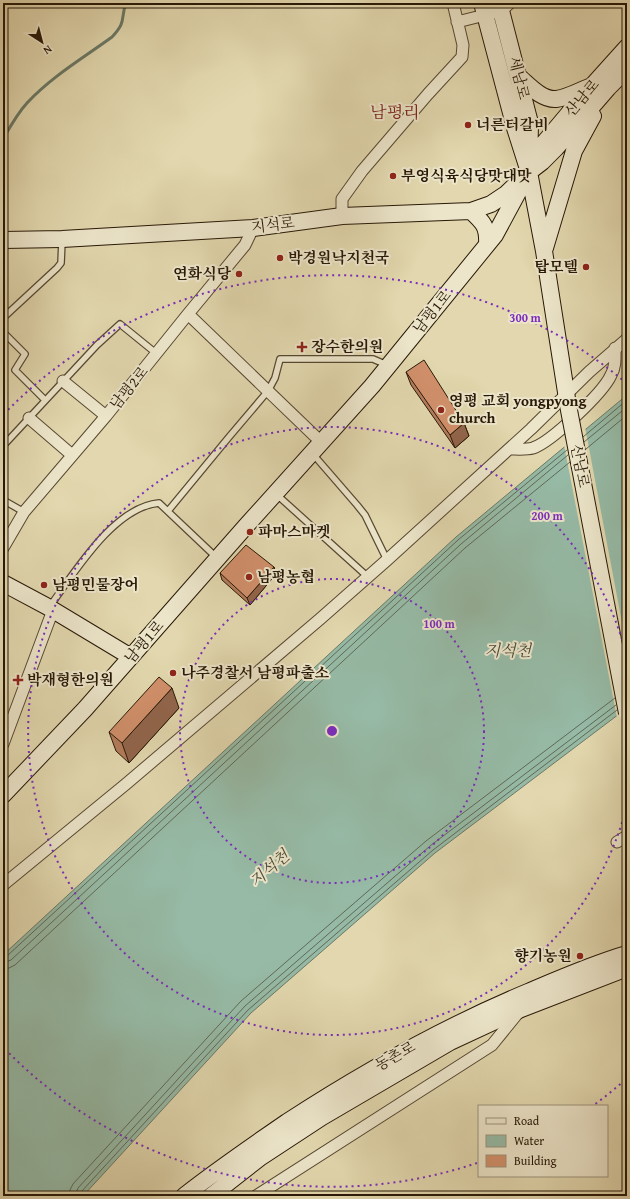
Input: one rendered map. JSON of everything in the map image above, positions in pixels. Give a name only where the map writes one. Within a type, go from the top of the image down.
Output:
[{"type":"main road","name":"세남로","points":[[503,6],[518,76],[530,122],[529,172]]},
{"type":"main road","name":"세남로","points":[[484,9],[515,128],[529,172]]},
{"type":"main road","name":"산남로","points":[[627,48],[591,87],[538,150],[529,172],[544,251],[567,400],[627,713]]},
{"type":"main road","name":"산남로","points":[[529,172],[556,148],[608,88],[627,69]]},
{"type":"main road","points":[[518,76],[534,90],[546,97],[555,99],[591,87]]},
{"type":"main road","points":[[544,251],[574,151],[608,88]]},
{"type":"main road","name":"지석로","points":[[3,240],[253,228],[342,216],[471,211],[491,204],[506,194],[529,172]]},
{"type":"main road","name":"남평1로","points":[[3,795],[85,709],[388,366],[495,235],[529,172]]},
{"type":"main road","points":[[471,211],[485,225],[488,235],[487,244]]},
{"type":"main road","points":[[3,583],[51,609],[131,657]]},
{"type":"main road","name":"동촌로","points":[[211,1196],[261,1157],[322,1117],[450,1042],[521,1009],[602,977],[626,957]]},
{"type":"main road","name":"동촌로","points":[[184,1196],[253,1145],[314,1104],[377,1066],[429,1038],[498,1004],[566,976],[626,957]]},
{"type":"main road","points":[[602,977],[627,978]]},
{"type":"street","points":[[342,216],[342,199],[362,171],[462,57],[462,45],[453,3]]},
{"type":"street","points":[[457,22],[484,9],[503,6]]},
{"type":"street","name":"남평2로","points":[[3,548],[24,512],[106,416],[245,245],[253,228]]},
{"type":"street","points":[[188,314],[268,391],[316,448]]},
{"type":"street","points":[[3,886],[138,774],[368,577],[509,449],[567,400],[615,348],[627,339]]},
{"type":"street","points":[[509,449],[533,448],[541,444],[553,436],[585,407],[612,375],[616,361],[615,348]]},
{"type":"street","points":[[63,381],[106,416]]},
{"type":"street","points":[[29,418],[72,455]]},
{"type":"street","points":[[3,744],[51,609]]},
{"type":"street","points":[[617,842],[627,836]]},
{"type":"street","points":[[256,1196],[492,1045],[521,1009]]},
{"type":"lane","points":[[3,318],[61,263],[62,238]]},
{"type":"lane","points":[[3,446],[97,345],[120,324],[157,354]]},
{"type":"lane","points":[[3,332],[25,354],[15,370],[45,400]]},
{"type":"lane","points":[[168,512],[228,437],[268,391],[275,378],[280,359],[373,359],[388,366]]},
{"type":"lane","points":[[316,448],[365,515],[387,560]]},
{"type":"lane","points":[[275,494],[368,577]]},
{"type":"lane","points":[[3,500],[24,512]]},
{"type":"lane","points":[[51,609],[98,541],[116,523],[151,504],[159,503],[218,558]]},
{"type":"water","name":"지석천","points":[[627,395],[627,708],[435,853],[251,1013],[83,1196],[3,1196],[3,955],[456,537]]},
{"type":"pier","points":[[585,427],[627,649],[627,711],[617,718],[564,445]]},
{"type":"building","name":"영평 교회 yongpyong church","points":[[424,360],[464,423],[450,435],[406,372]]},
{"type":"building","name":"남평농협","points":[[246,545],[274,567],[247,598],[220,573]]},
{"type":"building","points":[[159,677],[172,688],[122,743],[109,732]]},
{"type":"waterway","points":[[3,139],[20,112],[36,94],[117,32],[121,24],[126,3]]},
{"type":"place","name":"너른터갈비","points":[[468,125]]},
{"type":"place","name":"부영식육식당맛대맛","points":[[393,176]]},
{"type":"place","name":"박경원낙지천국","points":[[280,258]]},
{"type":"place","name":"탑모텔","points":[[586,267]]},
{"type":"place","name":"연화식당","points":[[239,274]]},
{"type":"place","name":"장수한의원","points":[[302,347]]},
{"type":"place","name":"영평 교회 yongpyong church","points":[[441,410]]},
{"type":"place","name":"파마스마켓","points":[[250,532]]},
{"type":"place","name":"남평농협","points":[[249,577]]},
{"type":"place","name":"남평민물장어","points":[[44,585]]},
{"type":"place","name":"나주경찰서 남평파출소","points":[[173,673]]},
{"type":"place","name":"박재형한의원","points":[[18,680]]},
{"type":"place","name":"향기농원","points":[[580,956]]},
{"type":"district","name":"남평리","points":[[395,112]]}]
